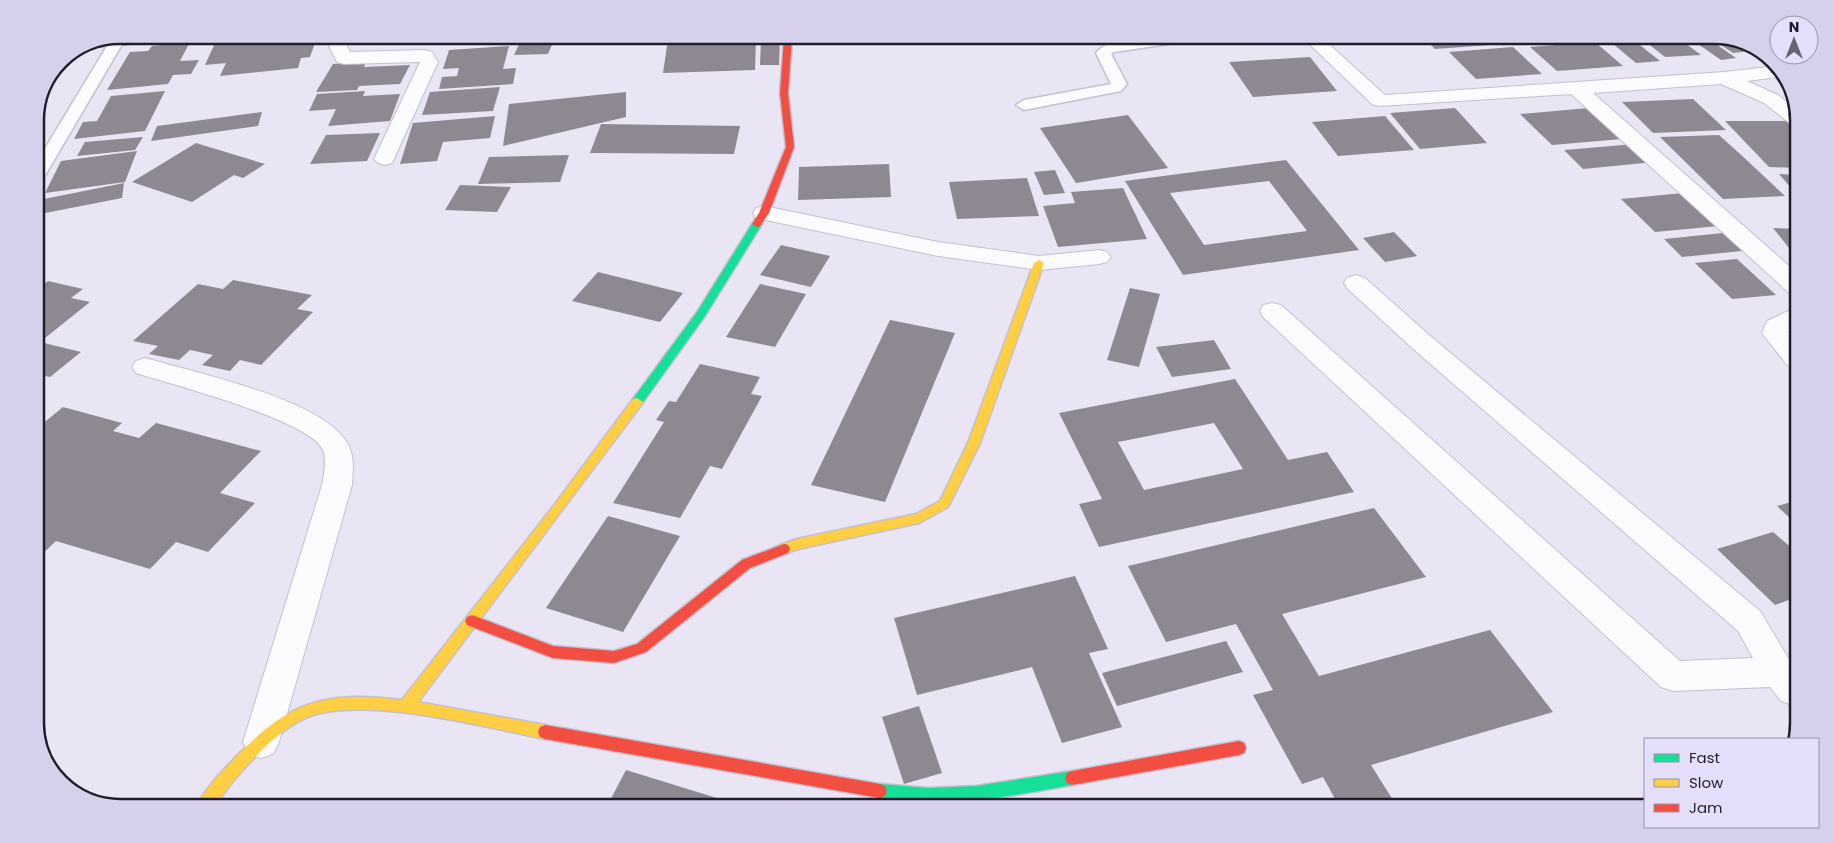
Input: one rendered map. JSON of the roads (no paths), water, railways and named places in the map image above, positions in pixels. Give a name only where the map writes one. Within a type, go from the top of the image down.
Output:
[{"type":"street","points":[[339,44],[338,46],[344,58],[425,56],[429,62],[385,159]]},
{"type":"street","points":[[406,706],[472,621],[701,314],[764,213],[790,148],[784,93],[788,44]]},
{"type":"street","points":[[1320,44],[1381,100],[1724,78],[1774,72]]},
{"type":"street","points":[[1724,78],[1770,99],[1790,114]]},
{"type":"street","points":[[1576,87],[1790,280]]},
{"type":"street","points":[[764,213],[882,239],[1039,263],[1099,257]]},
{"type":"street","points":[[472,621],[553,652],[614,657],[641,648],[746,564],[797,544],[919,518],[944,504],[974,442],[1039,263]]},
{"type":"street","points":[[1356,283],[1420,341],[1749,621],[1786,681]]},
{"type":"street","points":[[1272,311],[1673,676],[1786,681]]},
{"type":"street","points":[[1790,319],[1776,327],[1775,333],[1790,352]]},
{"type":"street","points":[[145,367],[289,412],[329,436],[336,446],[339,463],[336,485],[261,742]]},
{"type":"street","points":[[210,799],[261,742],[302,713],[338,704],[406,706],[834,785],[912,796],[997,792],[1239,748]]},
{"type":"lane","points":[[44,163],[115,44]]},
{"type":"lane","points":[[1024,104],[1116,88],[1120,84],[1103,52],[1110,48],[1139,44]]}]
